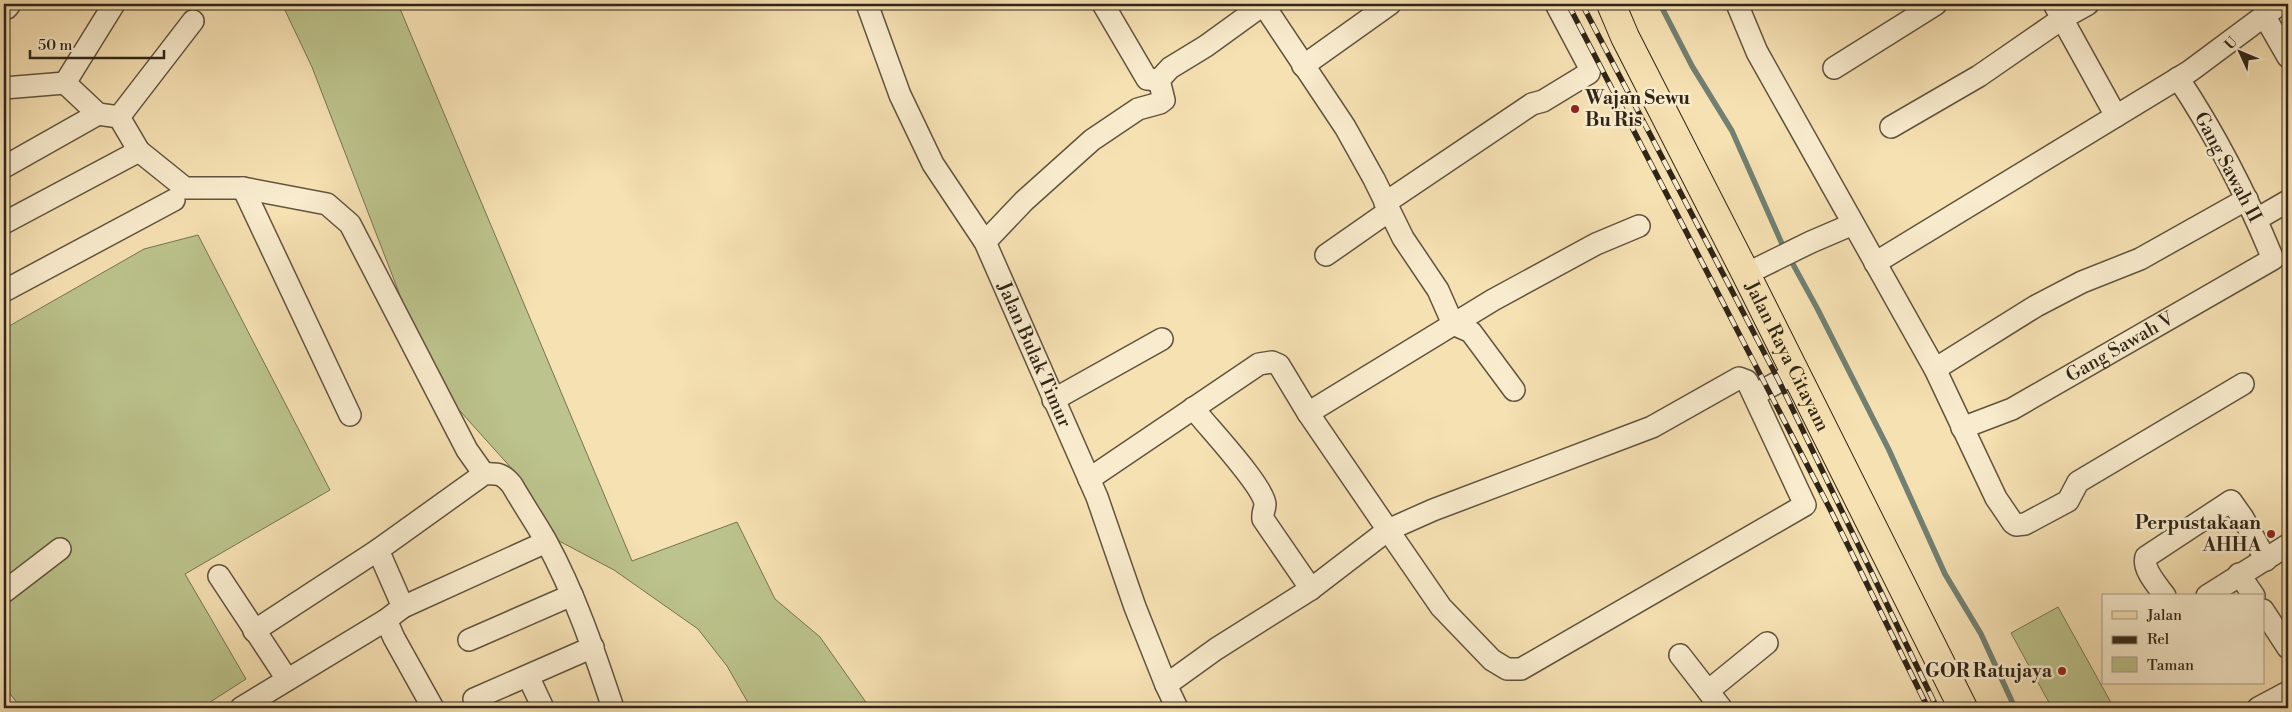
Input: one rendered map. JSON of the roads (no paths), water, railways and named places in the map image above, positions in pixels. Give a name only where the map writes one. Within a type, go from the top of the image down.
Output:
[{"type":"main road","name":"Jalan Raya Citayam","points":[[1611,4],[1625,37],[1758,268],[1795,373],[1963,708]]},
{"type":"street","points":[[65,84],[114,4]]},
{"type":"street","points":[[1103,4],[1147,79],[1159,80]]},
{"type":"street","points":[[1159,80],[1170,68],[1206,46],[1263,4],[1345,127],[1403,238],[1438,290],[1453,324],[1471,332],[1514,390]]},
{"type":"street","points":[[1303,66],[1390,4]]},
{"type":"street","points":[[1326,255],[1387,207],[1532,104],[1543,101],[1589,73],[1590,68],[1556,4]]},
{"type":"street","points":[[1737,4],[1757,52],[1935,369],[1962,428],[2008,518],[2016,525],[2021,525],[2068,501],[2078,482],[2243,384]]},
{"type":"street","points":[[1834,68],[1910,10],[1936,4]]},
{"type":"street","points":[[1891,127],[1979,76],[2059,11],[2088,4]]},
{"type":"street","name":"Jalan Bulak Timur","points":[[869,7],[900,95],[934,164],[984,242],[1089,479],[1166,685],[1177,708]]},
{"type":"street","points":[[1875,263],[2178,78],[2273,10],[2288,57]]},
{"type":"street","points":[[2059,11],[2116,116]]},
{"type":"street","points":[[119,117],[193,21]]},
{"type":"street","name":"Gang Sawah II","points":[[2178,78],[2228,161],[2257,219],[2273,259]]},
{"type":"street","points":[[984,242],[1024,201],[1092,140],[1138,109],[1160,103],[1164,100],[1159,80]]},
{"type":"street","points":[[5,89],[65,84],[98,114],[119,117]]},
{"type":"street","points":[[4,167],[98,114]]},
{"type":"street","points":[[119,117],[138,151],[185,188],[242,188],[327,204],[350,224],[467,450],[484,474]]},
{"type":"street","points":[[4,223],[138,151]]},
{"type":"street","points":[[242,188],[350,414]]},
{"type":"street","points":[[1935,369],[2036,306],[2082,282],[2140,259],[2246,199]]},
{"type":"street","points":[[4,291],[174,200]]},
{"type":"street","points":[[2257,219],[2288,201]]},
{"type":"street","points":[[1758,268],[1854,224]]},
{"type":"street","points":[[1308,413],[1453,324],[1596,244],[1639,226]]},
{"type":"street","name":"Gang Sawah V","points":[[1962,428],[2012,409],[2273,259]]},
{"type":"street","points":[[1053,400],[1162,339]]},
{"type":"street","points":[[1089,479],[1259,364],[1272,362],[1279,365],[1308,413],[1388,530],[1441,607],[1492,660],[1506,669],[1521,669],[1805,505],[1747,381],[1739,378],[1652,427],[1433,510],[1388,530],[1311,589],[1216,649],[1166,685]]},
{"type":"street","points":[[1754,395],[1795,373]]},
{"type":"street","points":[[1193,408],[1233,454],[1260,494],[1265,502],[1263,518],[1311,589]]},
{"type":"street","points":[[254,631],[378,550],[484,474],[498,473],[506,477],[546,542],[572,595],[593,647],[613,708]]},
{"type":"street","points":[[2164,594],[2151,575],[2145,562],[2146,557],[2231,501],[2243,518],[2266,560]]},
{"type":"street","points":[[241,708],[386,620],[403,607],[546,542]]},
{"type":"street","points":[[2210,594],[2288,545]]},
{"type":"street","points":[[4,592],[60,549]]},
{"type":"street","points":[[378,550],[403,607]]},
{"type":"street","points":[[2240,574],[2253,594]]},
{"type":"street","points":[[218,576],[287,679]]},
{"type":"street","points":[[469,640],[572,595]]},
{"type":"street","points":[[2264,612],[2288,648]]},
{"type":"street","points":[[386,620],[433,708]]},
{"type":"street","points":[[1708,691],[1767,643]]},
{"type":"street","points":[[474,699],[593,647]]},
{"type":"street","points":[[1680,655],[1721,708]]},
{"type":"street","points":[[528,676],[543,708]]},
{"type":"street","points":[[2258,708],[2288,692]]},
{"type":"waterway","points":[[1660,4],[1692,66],[1732,131],[1783,246],[1817,308],[1889,450],[1945,574],[1981,634],[2015,708]]},
{"type":"railway","points":[[1568,4],[1830,509],[1928,708]]},
{"type":"railway","points":[[1582,4],[1779,381],[1937,708]]},
{"type":"place","name":"Wajan Sewu Bu Ris","points":[[1575,109]]},
{"type":"place","name":"Perpustakaan AHHA","points":[[2271,534]]},
{"type":"place","name":"GOR Ratujaya","points":[[2062,671]]}]
